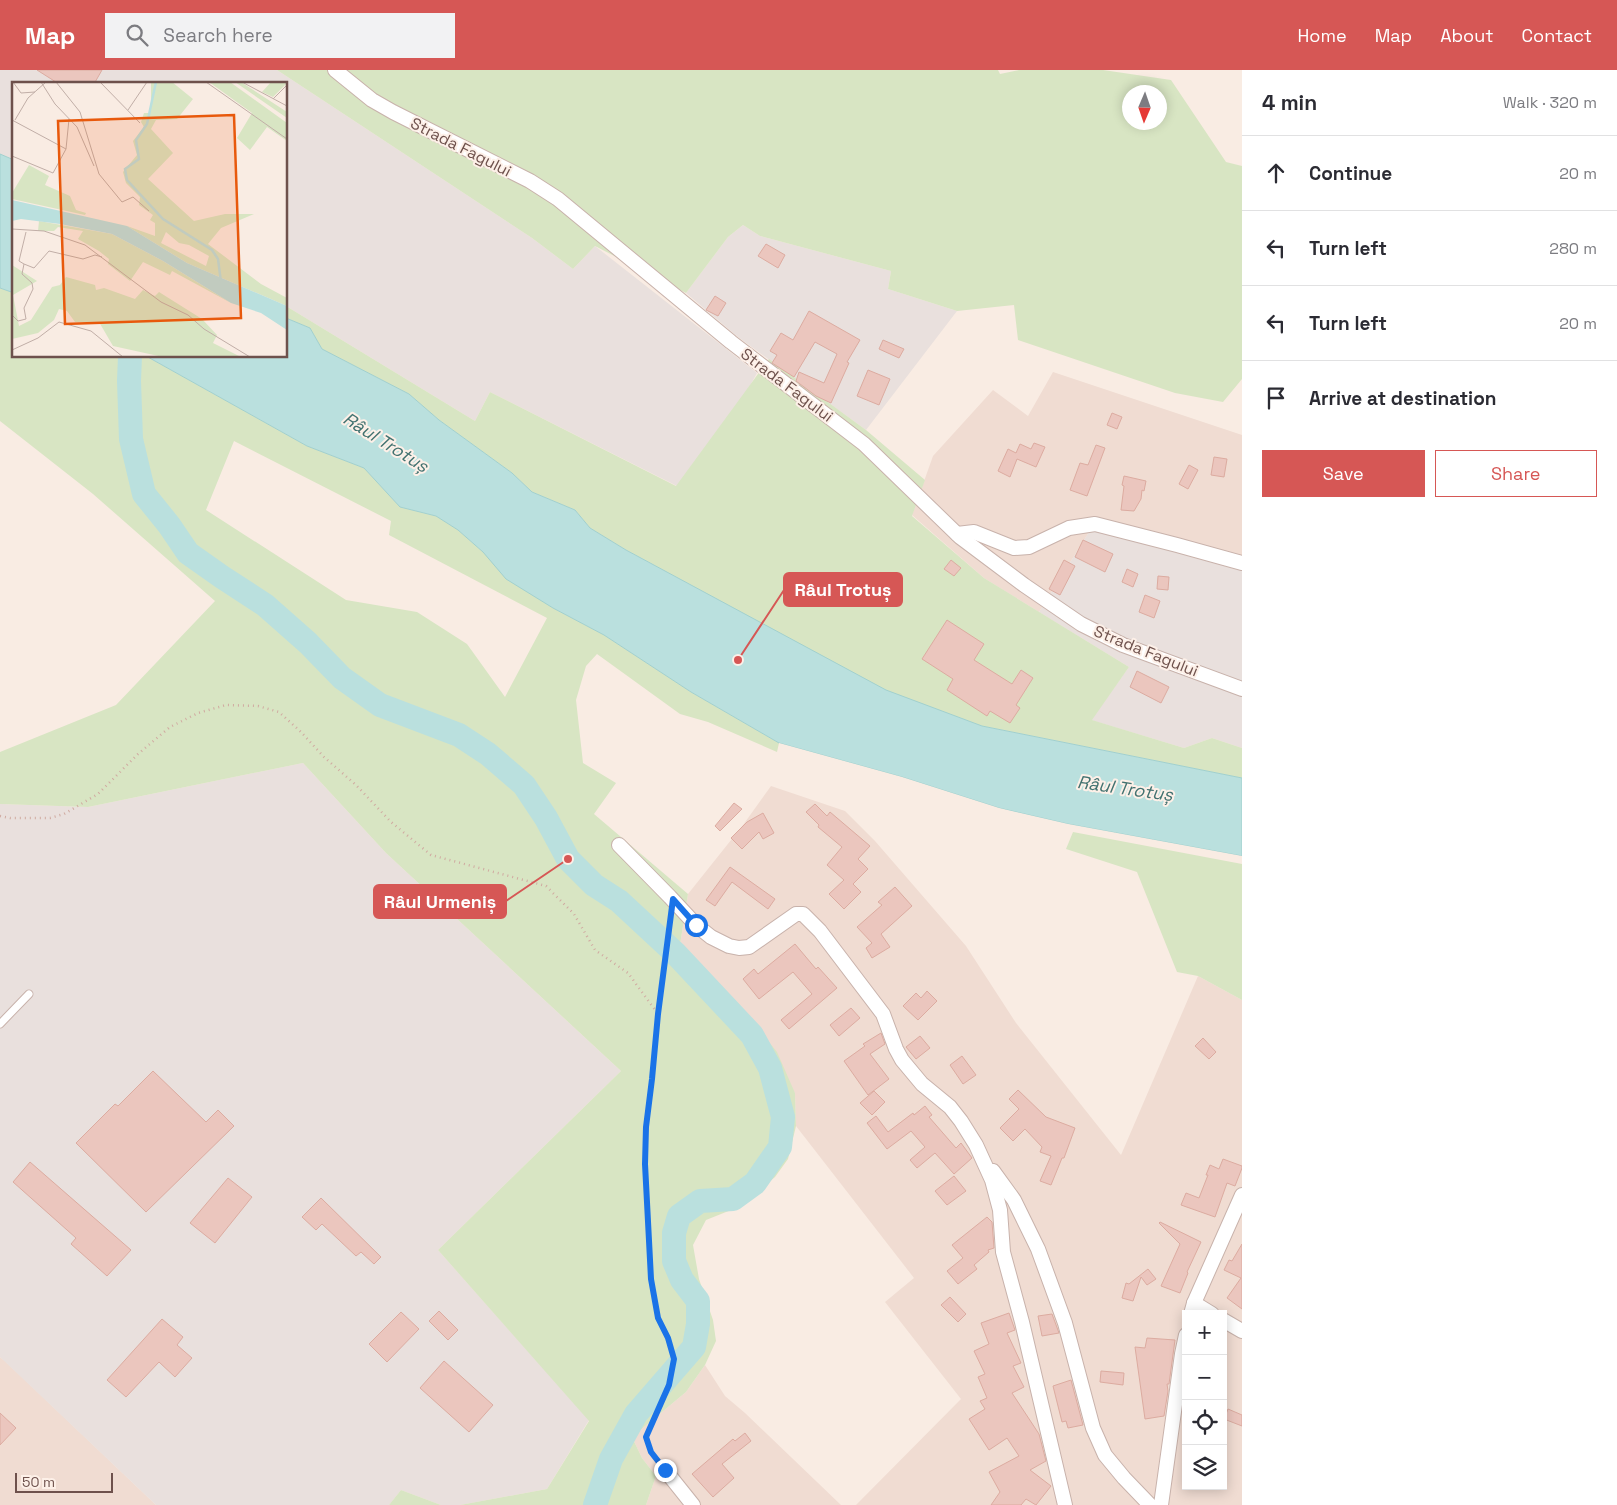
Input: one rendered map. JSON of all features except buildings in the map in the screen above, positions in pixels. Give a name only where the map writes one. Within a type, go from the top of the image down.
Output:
[{"type":"street","name":"Strada Fagului","points":[[335,70],[372,100],[530,181],[558,199],[731,342],[864,444],[957,534],[1024,585],[1082,624],[1139,652],[1242,689]]},
{"type":"street","points":[[957,534],[974,532],[1014,548],[1029,547],[1069,528],[1095,524],[1242,563]]},
{"type":"street","points":[[619,846],[673,899],[696,925],[711,937],[729,946],[739,948],[749,946],[796,914],[807,916],[820,931],[883,1014],[902,1060],[922,1084],[962,1121],[976,1145],[1014,1200],[1038,1249],[1065,1323],[1093,1428],[1105,1455],[1150,1505]]},
{"type":"street","points":[[976,1145],[992,1180],[996,1194],[1000,1210],[1003,1252],[1022,1322],[1066,1505]]},
{"type":"street","points":[[1192,1308],[1242,1196]]},
{"type":"street","points":[[1227,1322],[1242,1331]]},
{"type":"street","points":[[1162,1505],[1182,1354]]},
{"type":"street","points":[[665,1470],[693,1505]]},
{"type":"lane","points":[[0,1024],[29,994]]},
{"type":"path","points":[[0,816],[10,818],[50,818],[64,814],[98,794],[138,754],[170,727],[198,713],[226,705],[258,706],[279,712],[324,757],[356,785],[391,822],[431,855],[546,886],[574,914],[595,950],[628,972],[658,1014]]},
{"type":"path","points":[[665,1470],[651,1452],[646,1437],[669,1385],[674,1359],[668,1338],[658,1318],[651,1279],[645,1164],[646,1127],[673,899]]},
{"type":"shaded area","points":[[0,70],[277,70],[532,238],[573,269],[595,246],[757,373],[747,391],[677,486],[490,392],[475,421],[288,307],[288,82],[12,82],[12,159],[0,154]]},
{"type":"shaded area","points":[[743,225],[760,236],[891,271],[888,289],[957,311],[866,430],[738,337],[686,293],[728,237]]},
{"type":"shaded area","points":[[1053,372],[1242,435],[1242,571],[1091,529],[1039,612],[984,578],[912,515],[933,456],[993,390],[1028,416]]},
{"type":"shaded area","points":[[1091,529],[1242,571],[1242,748],[1212,738],[1184,748],[1091,720],[1129,667],[1039,612]]},
{"type":"shaded area","points":[[303,763],[386,853],[621,1071],[438,1250],[589,1420],[547,1489],[460,1505],[441,1505],[401,1490],[389,1505],[156,1505],[0,1357],[0,804],[88,807]]},
{"type":"shaded area","points":[[771,786],[845,811],[875,841],[966,946],[1016,1023],[1121,1155],[1198,976],[1242,1000],[1242,1505],[856,1505],[961,1399],[885,1302],[914,1278],[796,1126],[795,1093],[680,945],[688,894],[743,825]]},
{"type":"shaded area","points":[[0,1357],[7,1363],[156,1505],[0,1505]]},
{"type":"shaded area","points":[[705,1365],[725,1396],[841,1505],[646,1505],[656,1476],[642,1458],[632,1437],[686,1392]]},
{"type":"green space","points":[[277,70],[998,70],[1000,74],[1019,70],[1103,70],[1171,80],[1226,162],[1242,166],[1242,379],[1223,402],[1175,393],[1018,340],[1014,305],[957,311],[888,289],[891,271],[760,236],[743,225],[728,237],[686,293],[595,246],[573,269],[532,238]]},
{"type":"green space","points":[[0,288],[12,292],[12,358],[150,358],[307,446],[364,468],[400,507],[436,516],[458,530],[553,608],[604,635],[691,692],[779,743],[777,752],[708,722],[680,714],[597,654],[586,666],[576,700],[583,763],[616,783],[594,814],[688,894],[680,945],[738,1003],[777,1052],[795,1093],[796,1126],[788,1159],[775,1177],[741,1206],[706,1220],[693,1245],[699,1279],[713,1320],[716,1341],[705,1365],[686,1392],[632,1437],[642,1458],[656,1476],[646,1505],[460,1505],[547,1489],[589,1421],[438,1250],[621,1071],[386,853],[303,763],[88,807],[0,804],[0,752],[116,705],[215,601],[93,494],[0,421]],"holes":[[[234,441],[391,521],[389,535],[547,618],[505,697],[467,644],[417,612],[346,600],[206,510]]]},
{"type":"green space","points":[[288,307],[475,421],[490,392],[676,486],[769,359],[866,430],[925,480],[912,516],[984,578],[1129,667],[1092,720],[1184,748],[1212,738],[1242,748],[1242,778],[982,726],[886,691],[626,550],[590,528],[575,510],[532,492],[512,473],[439,420],[409,394],[322,349],[310,328],[288,319]]},
{"type":"green space","points":[[1073,832],[1242,864],[1242,1000],[1198,976],[1177,972],[1137,872],[1066,849]]},
{"type":"green space","points":[[401,1490],[441,1505],[389,1505]]},
{"type":"water","points":[[0,154],[12,159],[12,292],[0,288]]},
{"type":"water","points":[[288,319],[310,328],[322,349],[409,394],[439,420],[512,473],[532,492],[575,510],[590,528],[626,550],[886,690],[982,726],[1242,778],[1242,856],[1068,824],[999,808],[902,777],[779,743],[691,692],[604,635],[553,608],[506,579],[483,552],[458,530],[436,516],[400,507],[364,468],[307,446],[150,358],[288,358]]},
{"type":"pier","points":[[779,743],[902,777],[999,808],[1068,824],[1242,856],[1242,858],[1067,826],[998,811],[901,779],[779,745]]},
{"type":"waterway","points":[[130,358],[131,439],[144,494],[169,525],[188,553],[265,605],[308,643],[342,678],[380,705],[459,735],[488,754],[524,785],[546,818],[568,859],[594,885],[619,901],[675,953],[752,1035],[770,1068],[783,1117],[780,1147],[755,1183],[733,1199],[700,1201],[679,1216],[674,1233],[674,1261],[682,1280],[698,1301],[698,1324],[694,1347],[636,1414],[611,1459],[595,1505]]},
{"type":"place","name":"Râul Trotuș","points":[[738,660]]},
{"type":"place","name":"Râul Urmeniș","points":[[568,859]]},
{"type":"route","points":[[665,1470],[651,1452],[646,1437],[669,1385],[674,1359],[668,1338],[658,1318],[651,1279],[645,1164],[646,1127],[673,899],[696,925]]}]
